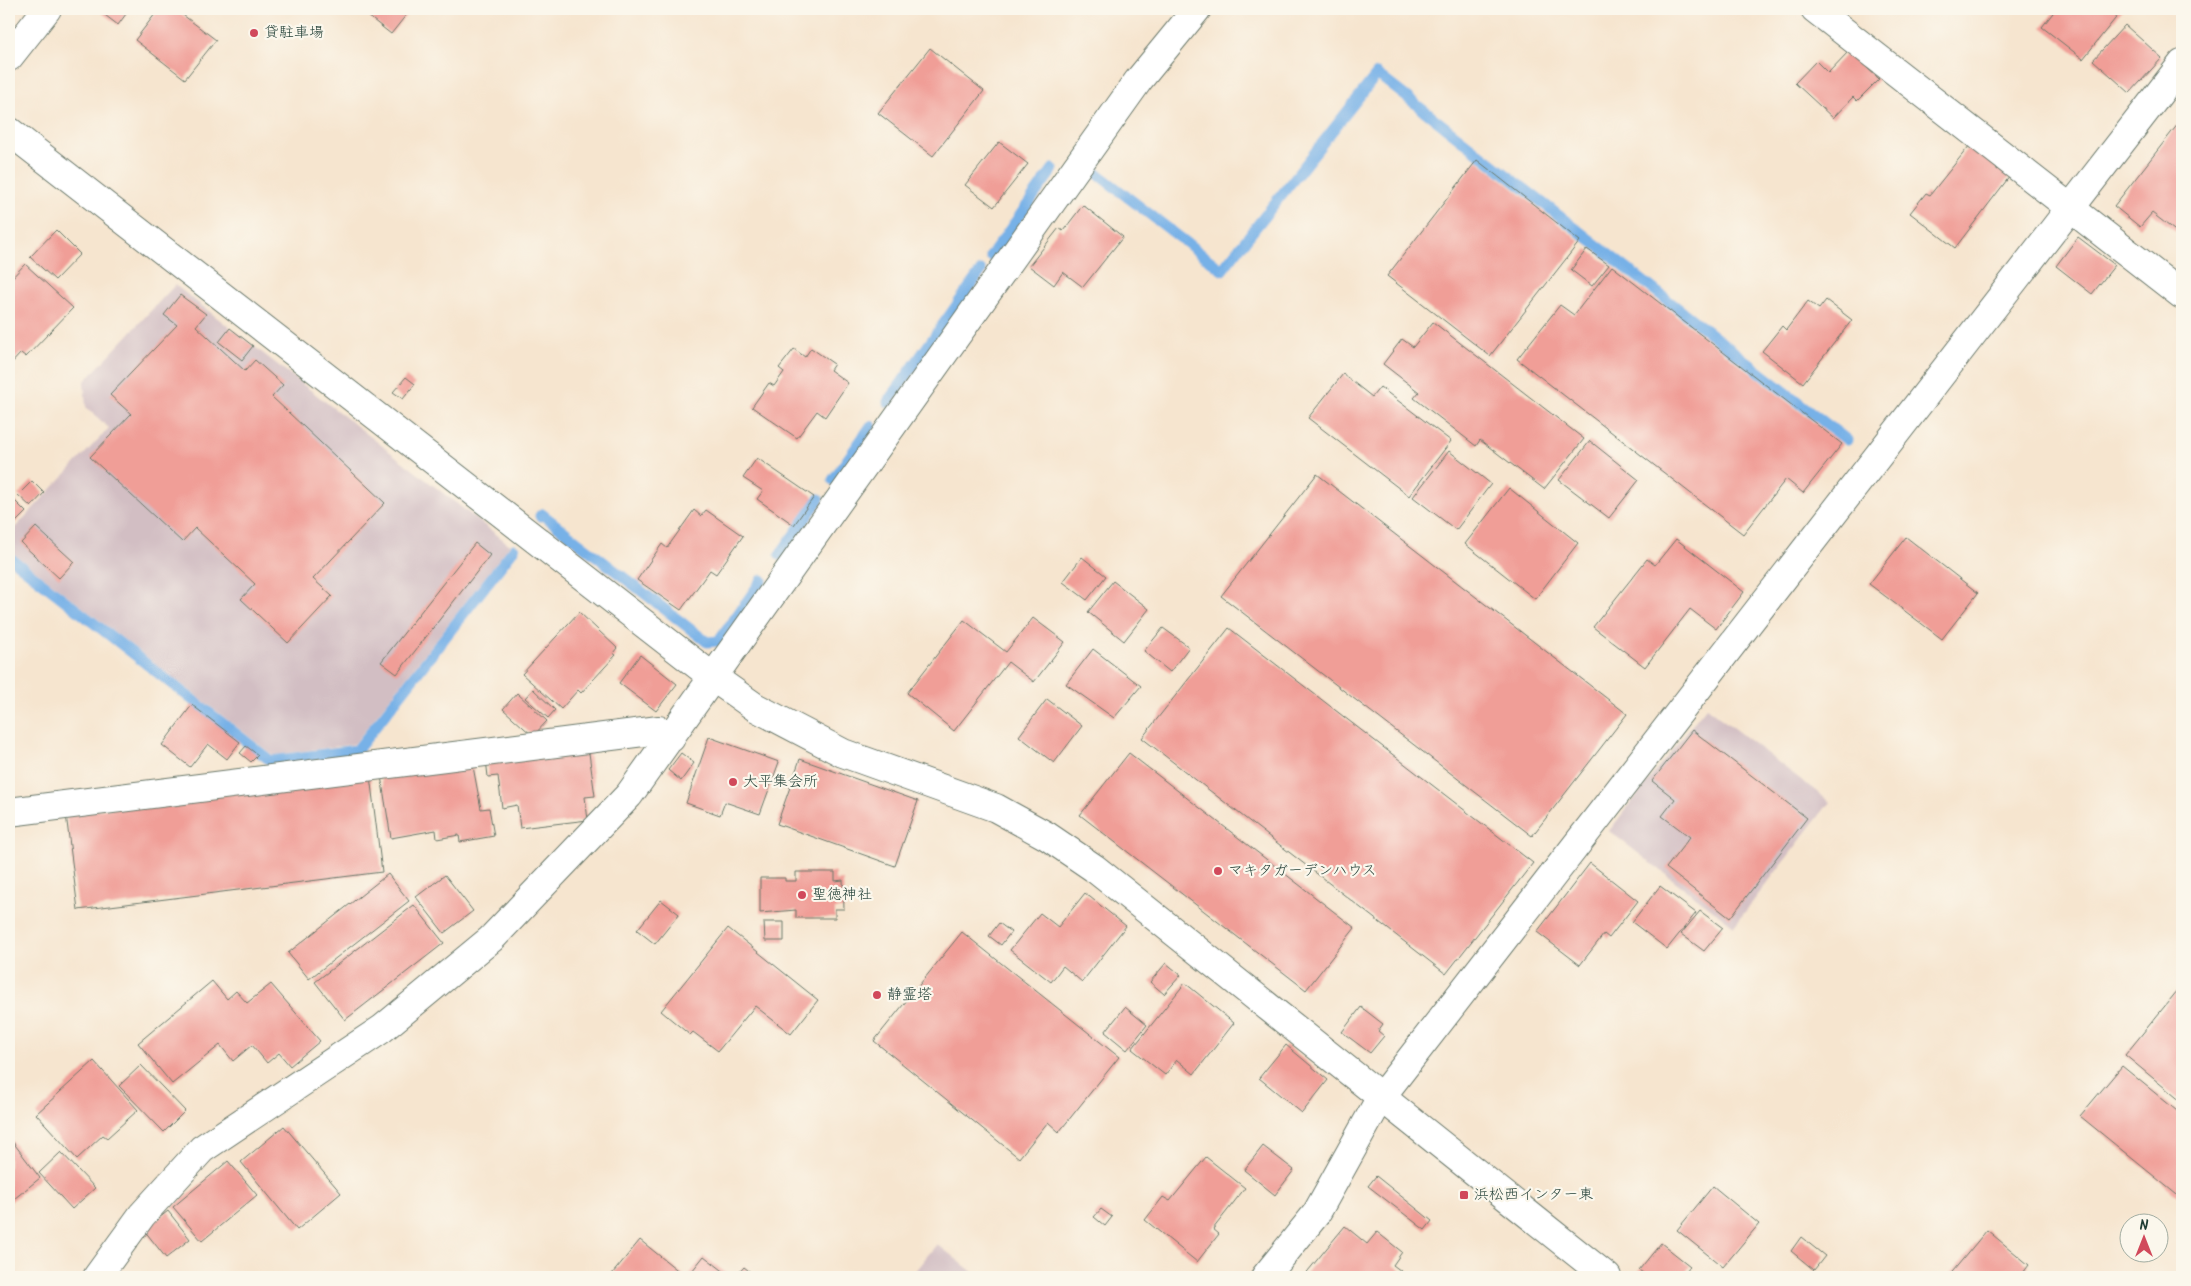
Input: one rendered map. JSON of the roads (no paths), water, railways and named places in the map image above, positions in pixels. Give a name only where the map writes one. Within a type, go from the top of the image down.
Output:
[{"type":"street","points":[[9,57],[47,9]]},
{"type":"street","points":[[97,1277],[142,1214],[202,1149],[382,1029],[491,939],[628,795],[714,678],[1138,81],[1197,9]]},
{"type":"street","points":[[1815,9],[2182,294]]},
{"type":"street","points":[[1265,1277],[1316,1214],[1381,1097],[2182,64]]},
{"type":"street","points":[[9,131],[714,678],[755,707],[843,753],[996,808],[1047,836],[1094,868],[1607,1277]]},
{"type":"street","points":[[9,812],[660,730],[671,738]]},
{"type":"waterway","points":[[1095,172],[1222,270],[1377,74],[1847,440]]},
{"type":"waterway","points":[[991,256],[1053,169]]},
{"type":"waterway","points":[[888,402],[981,271]]},
{"type":"waterway","points":[[833,480],[871,426]]},
{"type":"waterway","points":[[780,555],[819,499]]},
{"type":"waterway","points":[[540,516],[542,514],[707,642],[719,641],[762,580]]},
{"type":"waterway","points":[[9,557],[271,761],[357,750],[514,549]]},
{"type":"place","name":"貸駐車場","points":[[254,33]]},
{"type":"place","name":"大平集会所","points":[[733,782]]},
{"type":"place","name":"マキタガーデンハウス","points":[[1218,871]]},
{"type":"place","name":"聖徳神社","points":[[802,895]]},
{"type":"place","name":"静霊塔","points":[[877,995]]},
{"type":"place","name":"浜松西インター東","points":[[1464,1195]]}]
